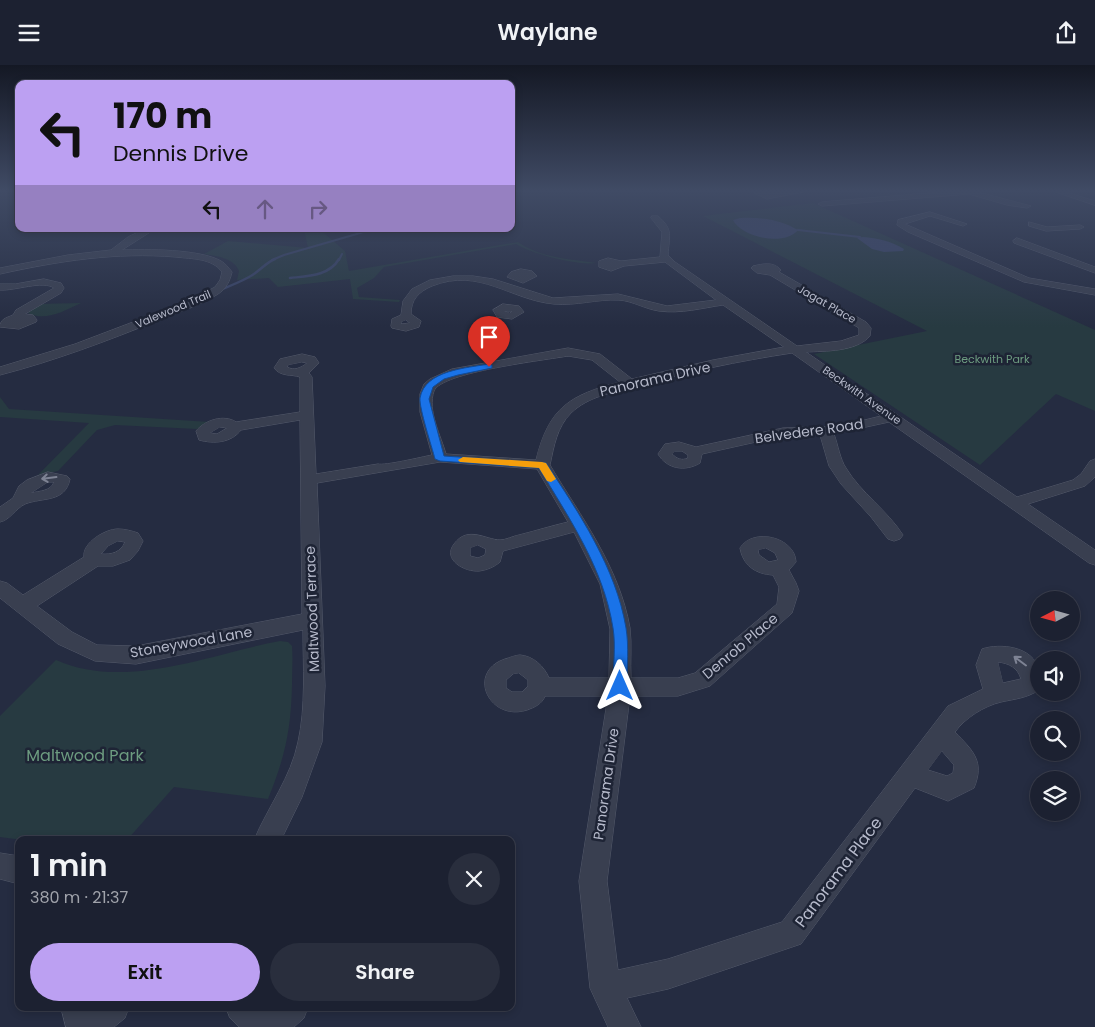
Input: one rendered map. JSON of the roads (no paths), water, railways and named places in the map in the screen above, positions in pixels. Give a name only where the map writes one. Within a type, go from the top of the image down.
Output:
[{"type":"street","points":[[115,251],[134,237]]},
{"type":"street","points":[[620,264],[666,259],[664,256],[667,237]]},
{"type":"street","points":[[928,237],[1027,280],[1036,286],[1095,292]]},
{"type":"street","points":[[1017,241],[1095,271]]},
{"type":"street","name":"Valewood Trail","points":[[0,273],[69,257],[115,251],[153,252],[203,257],[216,261],[227,272],[226,278],[215,291],[174,310],[92,342],[37,361],[0,371]]},
{"type":"street","name":"Beckwith Avenue","points":[[666,259],[1095,559]]},
{"type":"street","name":"Jagat Place","points":[[772,272],[856,320],[865,329],[864,336],[854,341],[796,349]]},
{"type":"street","points":[[0,273],[10,277],[0,285]]},
{"type":"street","points":[[406,316],[406,302],[411,294],[436,282],[470,278],[502,284],[536,297],[568,302],[619,297],[632,299],[653,307],[670,309],[727,301]]},
{"type":"street","points":[[502,284],[515,279]]},
{"type":"street","points":[[0,285],[9,287],[48,283],[58,285],[57,291],[20,312],[18,317]]},
{"type":"street","points":[[515,307],[536,297]]},
{"type":"street","name":"Panorama Drive","points":[[625,1027],[605,988],[593,881],[620,686],[620,629],[609,584],[579,525],[542,465],[548,435],[558,420],[575,403],[593,394],[664,374],[796,349]]},
{"type":"street","points":[[440,459],[424,399],[430,386],[441,378],[456,373],[568,352],[596,357],[630,384]]},
{"type":"street","name":"Maltwood Terrace","points":[[269,836],[290,797],[310,742],[314,686],[306,377],[301,371]]},
{"type":"street","points":[[234,427],[306,415]]},
{"type":"street","name":"Belvedere Road","points":[[694,452],[783,432],[826,431],[894,417]]},
{"type":"street","points":[[826,431],[836,467],[894,535]]},
{"type":"street","points":[[308,480],[440,459],[542,465]]},
{"type":"street","points":[[1015,503],[1079,483],[1087,477],[1095,464]]},
{"type":"street","points":[[0,517],[19,501]]},
{"type":"street","points":[[495,547],[579,525]]},
{"type":"street","points":[[24,605],[95,559]]},
{"type":"street","name":"Denrob Place","points":[[539,687],[678,687],[702,680],[785,608],[790,596],[788,584],[778,569]]},
{"type":"street","name":"Stoneywood Lane","points":[[0,588],[64,638],[95,653],[136,655],[312,620]]},
{"type":"street","name":"Panorama Place","points":[[605,988],[668,974],[791,934],[956,713],[995,694]]},
{"type":"street","points":[[911,775],[948,789],[965,780],[966,761],[941,733]]},
{"type":"street","points":[[0,866],[15,869]]},
{"type":"street","points":[[77,1011],[82,1027]]},
{"type":"street","points":[[89,1027],[109,1011]]},
{"type":"street","points":[[246,1011],[256,1021],[268,1022],[284,1017],[289,1011]]},
{"type":"water","points":[[759,237],[786,237],[773,239]]},
{"type":"water","points":[[857,238],[884,240],[904,249],[903,251],[884,252],[872,249]]},
{"type":"waterway","points":[[272,260],[347,237]]},
{"type":"waterway","points":[[339,260],[342,254]]},
{"type":"waterway","points":[[220,290],[249,277],[275,259]]},
{"type":"waterway","points":[[290,278],[311,276],[324,272],[335,265],[339,259]]},
{"type":"park label","name":"Beckwith Park","points":[[992,359]]},
{"type":"park label","name":"Maltwood Park","points":[[85,755]]}]
